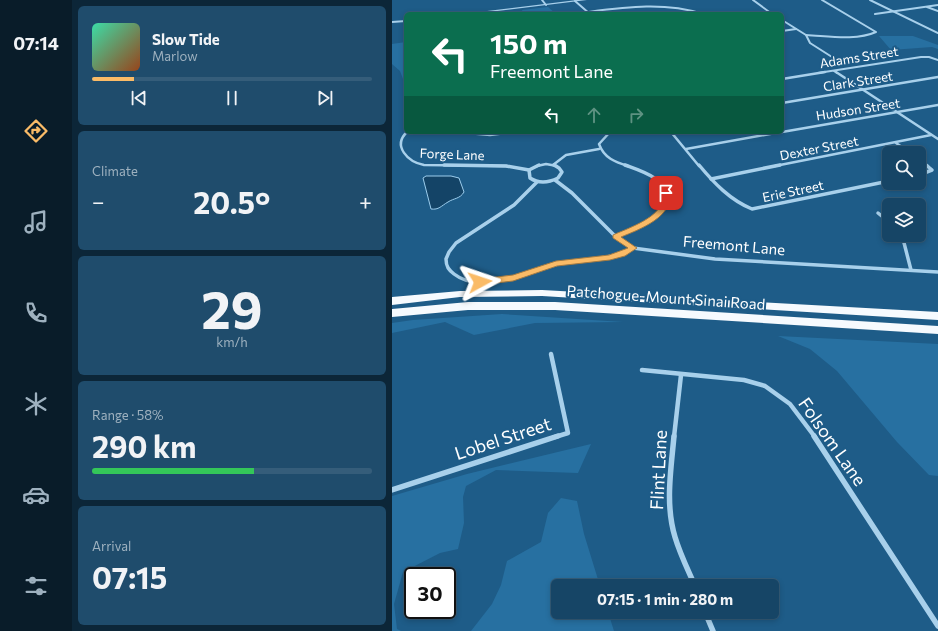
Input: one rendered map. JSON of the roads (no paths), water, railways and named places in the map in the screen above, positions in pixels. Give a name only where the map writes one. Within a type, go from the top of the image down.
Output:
[{"type":"highway","name":"Patchogue-Mount Sinai Road","points":[[392,301],[466,294],[542,292],[938,316]]},
{"type":"highway","name":"Patchogue-Mount Sinai Road","points":[[392,313],[468,306],[555,306],[938,330]]},
{"type":"street","points":[[542,0],[546,4]]},
{"type":"street","points":[[480,12],[585,0]]},
{"type":"street","points":[[753,0],[769,12]]},
{"type":"street","points":[[806,36],[858,37],[872,36],[876,32],[822,0]]},
{"type":"street","points":[[870,0],[938,33]]},
{"type":"street","points":[[575,1],[588,12]]},
{"type":"street","points":[[597,12],[652,5],[684,7],[697,12]]},
{"type":"street","points":[[875,14],[938,5]]},
{"type":"street","points":[[927,6],[938,11]]},
{"type":"street","points":[[392,22],[404,21]]},
{"type":"street","points":[[784,21],[806,36],[810,43],[832,57]]},
{"type":"street","points":[[784,31],[796,29]]},
{"type":"street","name":"Adams Street","points":[[786,79],[929,56],[938,60]]},
{"type":"street","points":[[834,71],[938,139]]},
{"type":"street","name":"Clark Street","points":[[784,103],[938,78]]},
{"type":"street","name":"Hudson Street","points":[[784,132],[864,117],[899,113],[938,105]]},
{"type":"street","name":"Forge Lane","points":[[404,134],[401,136],[400,141],[406,159],[412,162],[424,165],[506,166],[529,170]]},
{"type":"street","name":"Forge Lane","points":[[479,134],[498,134]]},
{"type":"street","points":[[599,149],[600,143],[608,134]]},
{"type":"street","points":[[672,134],[711,179]]},
{"type":"street","name":"Hudson Street","points":[[686,149],[771,134]]},
{"type":"street","name":"Dexter Street","points":[[711,179],[931,135]]},
{"type":"street","points":[[896,143],[900,146]]},
{"type":"street","points":[[553,165],[566,155],[579,151],[599,149],[610,158],[656,179],[661,184],[666,193],[663,208],[648,222],[616,236]]},
{"type":"street","points":[[539,165],[553,165],[560,168],[562,172],[555,180],[537,182],[530,178],[529,170],[539,165]]},
{"type":"street","points":[[926,165],[932,170],[926,173]]},
{"type":"street","name":"Erie Street","points":[[711,179],[739,205],[752,209],[882,182]]},
{"type":"street","name":"Freemont Lane","points":[[555,180],[572,193],[616,236],[633,248],[715,259],[938,272]]},
{"type":"street","points":[[537,182],[514,205],[456,242],[452,247],[446,261],[447,267],[458,278],[480,282],[494,282],[519,276],[556,264],[610,258],[633,248]]},
{"type":"street","points":[[878,213],[882,216]]},
{"type":"street","points":[[904,242],[911,270]]},
{"type":"street","name":"Lobel Street","points":[[392,490],[568,433],[551,354]]},
{"type":"street","name":"Folsom Lane","points":[[642,370],[744,380],[765,386],[790,404],[806,424],[938,626]]},
{"type":"street","name":"Flint Lane","points":[[681,375],[669,485],[675,538],[692,579]]},
{"type":"street","points":[[708,619],[713,631]]}]
